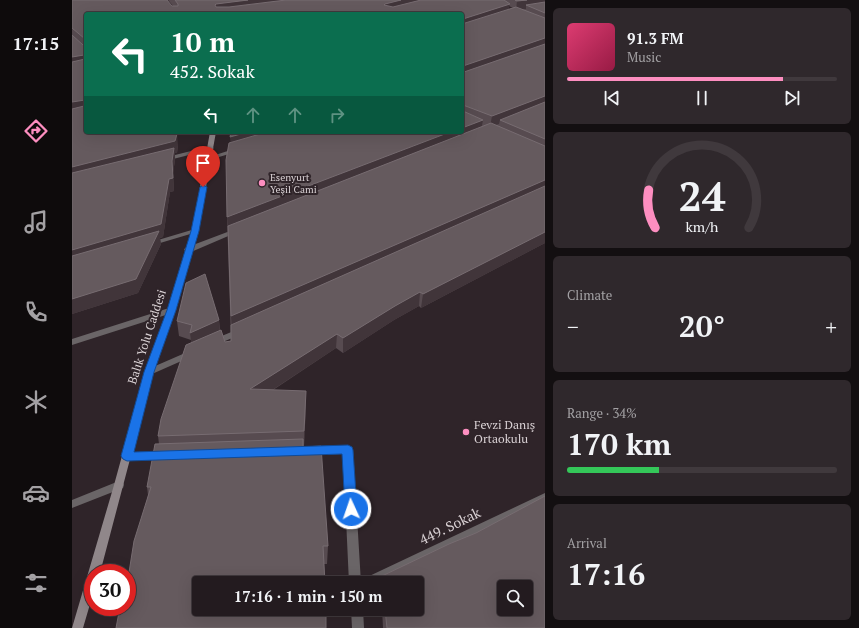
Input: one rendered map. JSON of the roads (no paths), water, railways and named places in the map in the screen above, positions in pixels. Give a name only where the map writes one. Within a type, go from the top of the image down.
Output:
[{"type":"main road","name":"Balık Yolu Caddesi","points":[[96,564],[149,372],[172,310],[188,250],[195,231],[213,134]]},
{"type":"main road","name":"Balık Yolu Caddesi","points":[[77,628],[84,604]]},
{"type":"street","points":[[209,158],[246,147]]},
{"type":"street","points":[[157,162],[211,148]]},
{"type":"street","points":[[188,250],[247,226]]},
{"type":"street","points":[[144,246],[195,231]]},
{"type":"street","points":[[72,342],[172,310]]},
{"type":"street","points":[[149,372],[250,327]]},
{"type":"street","points":[[300,451],[348,450],[355,576]]},
{"type":"street","points":[[127,456],[174,455]]},
{"type":"street","points":[[72,504],[119,485]]},
{"type":"street","name":"449. Sokak","points":[[382,576],[545,497]]},
{"type":"street","points":[[357,616],[358,628]]},
{"type":"place","name":"Esenyurt Yeşil Cami","points":[[262,183]]},
{"type":"place","name":"Fevzi Danış Ortaokulu","points":[[466,432]]}]
